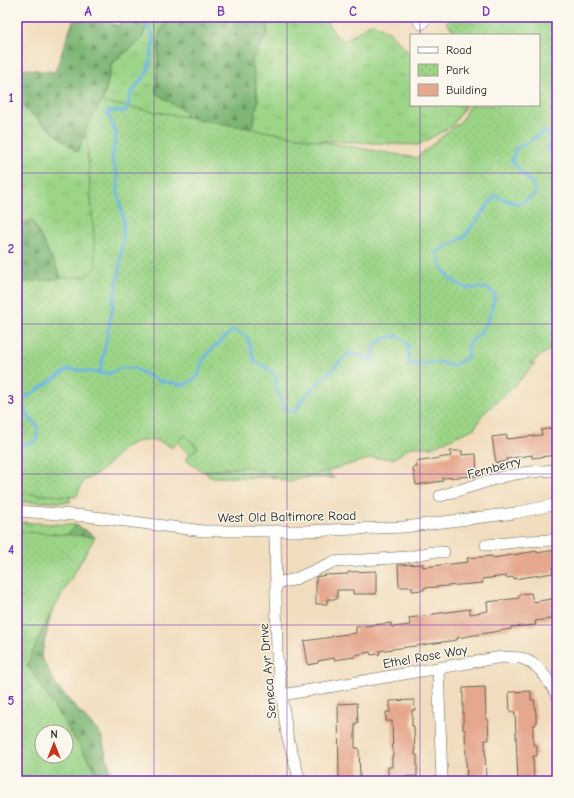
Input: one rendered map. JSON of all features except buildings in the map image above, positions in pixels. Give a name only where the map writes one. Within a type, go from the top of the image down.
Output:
[{"type":"street","name":"Fernberry","points":[[440,496],[503,477],[533,471],[557,470]]},
{"type":"street","name":"West Old Baltimore Road","points":[[17,511],[86,516],[203,531],[275,532],[404,527],[515,513],[557,504]]},
{"type":"street","name":"Seneca Ayr Drive","points":[[275,532],[277,657],[287,736],[300,781]]},
{"type":"street","points":[[486,545],[557,540]]},
{"type":"street","points":[[276,583],[293,580],[333,562],[408,557],[432,552],[444,552]]},
{"type":"street","name":"Ethel Rose Way","points":[[282,695],[502,657],[520,658],[531,663],[545,674],[557,695]]},
{"type":"street","points":[[438,668],[442,781]]},
{"type":"green space","points":[[101,17],[118,26],[122,17],[149,17],[142,39],[112,63],[103,101],[77,152],[17,102],[17,68],[55,72],[73,21]]},
{"type":"green space","points":[[149,17],[172,17],[160,31],[156,92],[186,112],[179,140],[207,166],[258,100],[252,61],[268,33],[266,17],[324,17],[336,36],[344,41],[372,23],[389,32],[410,54],[410,106],[465,106],[452,126],[418,145],[289,139],[303,444],[334,478],[210,477],[171,435],[211,402],[68,473],[70,502],[17,502],[17,349],[32,220],[17,226],[17,102],[77,152],[103,101],[112,63],[142,39]]},
{"type":"green space","points":[[172,17],[266,17],[268,33],[252,61],[258,100],[249,147],[179,140],[186,112],[156,93],[160,30]]},
{"type":"green space","points":[[451,17],[557,17],[557,344],[531,363],[535,364],[511,389],[482,415],[475,428],[432,447],[410,447],[395,458],[372,458],[288,482],[248,466],[203,472],[185,459],[198,448],[184,435],[172,448],[161,442],[152,440],[138,441],[129,445],[101,471],[84,480],[76,497],[17,493],[17,283],[86,276],[96,268],[86,128],[101,102],[416,158],[462,120],[469,106],[540,106],[540,34],[458,34],[446,23]]},
{"type":"green space","points":[[32,220],[71,296],[17,349],[17,226]]},
{"type":"green space","points":[[17,522],[77,525],[51,550],[17,573]]},
{"type":"green space","points":[[77,525],[95,537],[52,609],[41,657],[57,687],[101,735],[113,781],[17,781],[17,573],[51,550]]},
{"type":"green space","points":[[17,531],[95,537],[42,629],[27,665],[65,724],[34,724],[34,764],[74,764],[74,738],[102,781],[17,781]]},
{"type":"waterway","points":[[100,373],[119,272],[124,222],[118,192],[118,177],[112,160],[116,133],[107,111],[126,111],[131,93],[148,71],[154,39],[147,26],[145,17]]},
{"type":"waterway","points":[[17,440],[22,445],[36,442],[38,427],[26,414],[22,400],[69,369],[108,374],[121,368],[133,368],[160,381],[185,385],[198,376],[203,360],[211,350],[233,330],[247,337],[255,362],[268,368],[276,377],[276,389],[285,409],[296,412],[301,400],[349,353],[374,360],[375,345],[385,338],[398,336],[408,345],[409,365],[441,362],[452,366],[468,357],[468,344],[484,328],[490,316],[495,294],[487,288],[466,288],[452,280],[442,269],[437,252],[465,236],[495,196],[518,204],[535,195],[533,183],[525,177],[512,161],[515,149],[529,142],[544,131],[552,139],[547,150],[557,153]]}]
